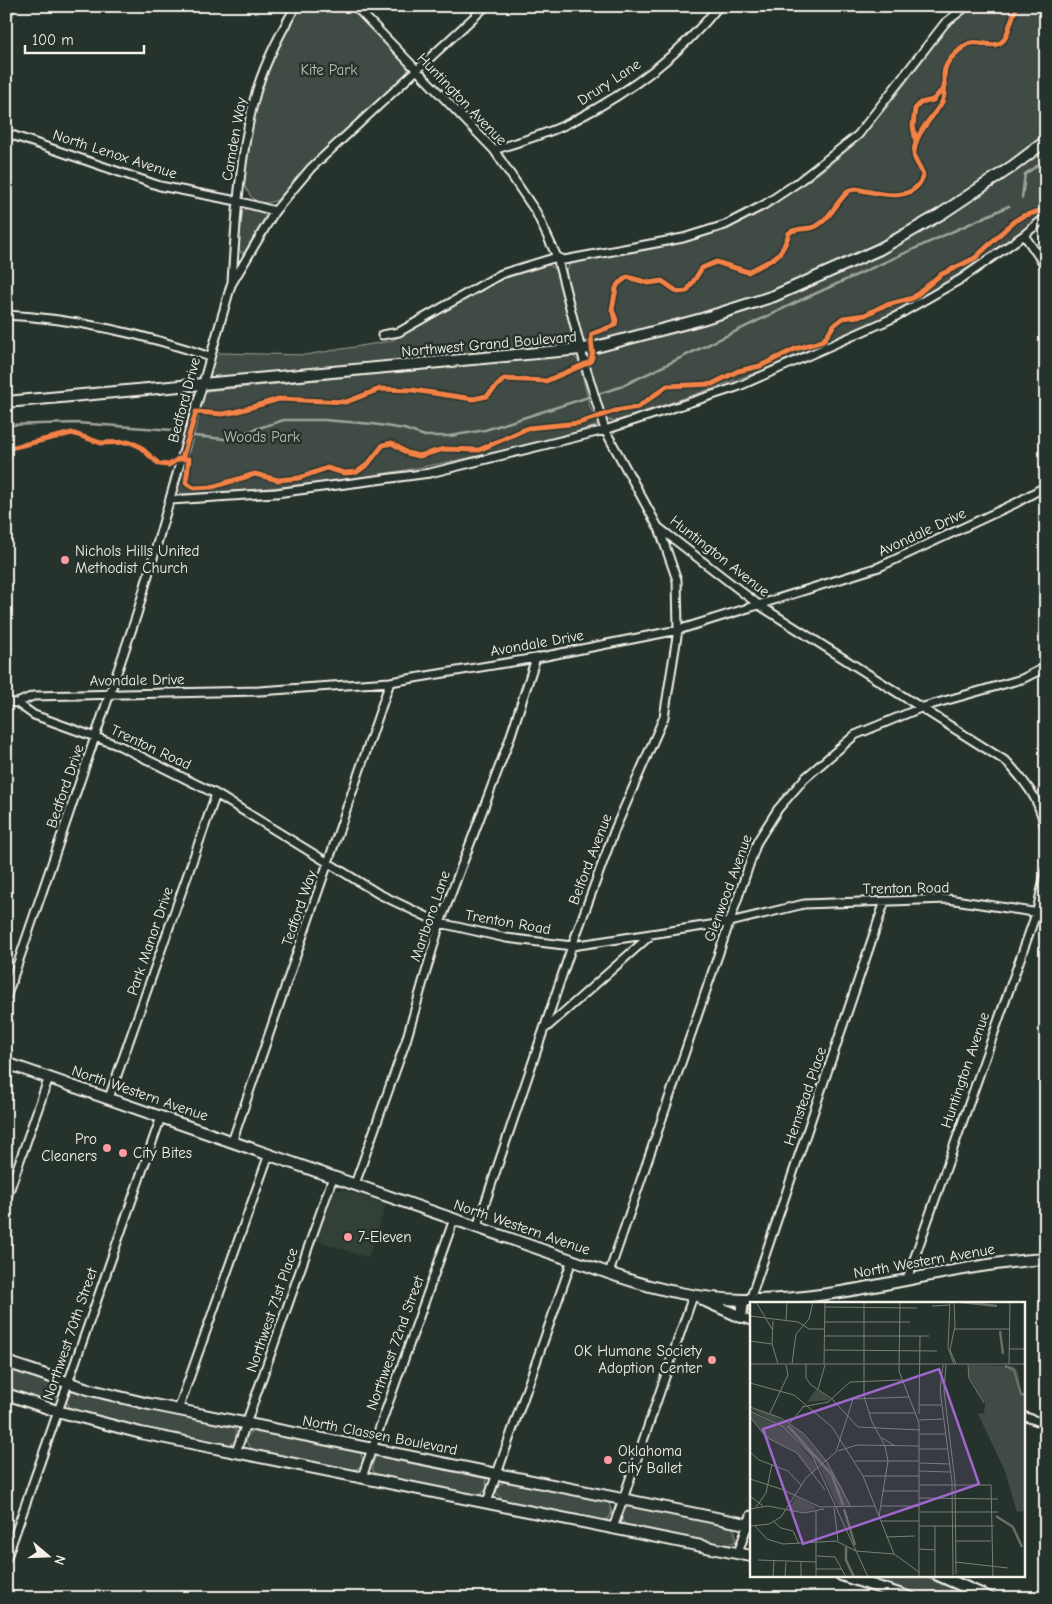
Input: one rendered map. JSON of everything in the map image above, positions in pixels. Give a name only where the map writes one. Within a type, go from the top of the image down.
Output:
[{"type":"street","points":[[6,22],[10,6]]},
{"type":"street","name":"Camden Way","points":[[231,285],[237,200],[254,99],[280,33],[296,6]]},
{"type":"street","name":"Huntington Avenue","points":[[355,6],[417,73],[494,150],[536,212],[557,257],[595,401],[605,430],[658,527],[759,605],[889,688],[923,707],[1007,762],[1028,784],[1044,816],[1046,836]]},
{"type":"street","name":"Bedford Drive","points":[[6,998],[110,694],[171,500],[231,285],[275,211],[311,168],[417,73],[486,6]]},
{"type":"street","name":"Drury Lane","points":[[494,150],[572,122],[642,80],[700,30],[719,6]]},
{"type":"street","name":"Northwest Grand Boulevard","points":[[382,335],[399,332],[501,274],[557,257],[564,260],[683,238],[725,225],[764,205],[797,183],[858,134],[945,23],[967,6]]},
{"type":"street","name":"North Lenox Avenue","points":[[6,133],[160,186],[237,200],[275,211]]},
{"type":"street","name":"Northwest Grand Boulevard","points":[[6,402],[202,386],[581,350],[702,319],[774,296],[880,248],[941,214],[1013,166],[1046,140]]},
{"type":"street","points":[[171,500],[276,493],[430,473],[605,430],[737,387],[893,318],[961,279],[1024,235],[1046,217]]},
{"type":"street","points":[[1024,235],[1046,267]]},
{"type":"street","points":[[6,315],[54,320],[147,338],[210,357]]},
{"type":"street","name":"Avondale Drive","points":[[6,702],[17,703],[33,696],[259,691],[390,682],[536,658],[678,630],[879,567],[1016,504],[1046,486]]},
{"type":"street","name":"Belford Avenue","points":[[477,1227],[572,946],[614,829],[664,717],[678,630],[677,580],[658,527]]},
{"type":"street","name":"Marlboro Lane","points":[[355,1184],[406,1041],[440,923],[509,741],[536,658]]},
{"type":"street","name":"Glenwood Avenue","points":[[609,1273],[757,842],[778,809],[805,778],[855,735],[923,707],[1022,679],[1046,667]]},
{"type":"street","name":"Tedford Way","points":[[232,1142],[390,682]]},
{"type":"street","name":"Trenton Road","points":[[17,703],[34,715],[96,736],[216,794],[379,894],[440,923],[506,938],[572,946],[730,922],[804,904],[948,900],[1037,911],[1046,914]]},
{"type":"street","name":"Park Manor Drive","points":[[109,1098],[216,794]]},
{"type":"street","name":"Huntington Avenue","points":[[907,1279],[1037,911],[1046,869]]},
{"type":"street","name":"Hemstead Place","points":[[747,1300],[885,901]]},
{"type":"street","points":[[544,1029],[652,934]]},
{"type":"street","name":"North Western Avenue","points":[[6,1062],[609,1273],[656,1288],[693,1296],[747,1300],[800,1297],[1002,1262],[1046,1259]]},
{"type":"street","points":[[6,1200],[49,1077]]},
{"type":"street","name":"Northwest 70th Street","points":[[6,1560],[161,1117]]},
{"type":"street","points":[[178,1410],[269,1154]]},
{"type":"street","name":"Northwest 71st Place","points":[[236,1452],[334,1177]]},
{"type":"street","name":"Northwest 72nd Street","points":[[362,1477],[454,1219]]},
{"type":"street","points":[[487,1502],[572,1260]]},
{"type":"street","points":[[613,1528],[693,1296],[750,1321]]},
{"type":"street","points":[[740,1317],[747,1300]]},
{"type":"street","name":"North Classen Boulevard","points":[[6,1362],[67,1382],[178,1410],[624,1499],[750,1521]]},
{"type":"street","points":[[6,1394],[57,1411],[141,1433],[750,1556]]},
{"type":"street","points":[[1024,1416],[1046,1424]]},
{"type":"street","points":[[738,1553],[750,1521]]},
{"type":"street","points":[[844,1576],[911,1598]]},
{"type":"street","points":[[940,1576],[990,1598]]},
{"type":"shaded area","points":[[336,1190],[344,1190],[386,1204],[368,1258],[316,1240],[332,1195]]},
{"type":"green space","name":"Kite Park","points":[[299,6],[348,6],[407,67],[408,73],[307,167],[277,200],[268,203],[258,202],[251,197],[244,185],[253,120],[267,70]]},
{"type":"green space","points":[[971,6],[1046,6],[1046,135],[945,206],[873,245],[806,277],[720,309],[591,343],[583,341],[566,273],[569,265],[580,261],[653,249],[696,239],[738,223],[783,198],[826,168],[860,138],[896,96],[952,22]]},
{"type":"green space","points":[[1046,149],[1046,212],[998,248],[948,281],[879,320],[768,368],[616,421],[607,420],[605,417],[591,382],[588,355],[694,328],[754,309],[832,277],[898,245],[935,223]]},
{"type":"green space","points":[[248,208],[261,210],[265,217],[244,253],[241,253],[239,249],[242,212]]},
{"type":"green space","points":[[548,265],[555,268],[574,341],[572,345],[213,380],[209,376],[217,350],[220,353],[305,355],[391,341],[503,279]]},
{"type":"green space","name":"Woods Park","points":[[573,355],[579,362],[590,407],[598,422],[597,426],[495,452],[391,472],[339,480],[234,491],[182,494],[179,492],[178,488],[203,394],[206,391]]},
{"type":"green space","points":[[6,1366],[51,1381],[57,1389],[57,1396],[51,1402],[44,1402],[6,1389]]},
{"type":"green space","points":[[75,1390],[233,1426],[236,1438],[226,1446],[127,1426],[70,1410],[66,1400],[69,1393]]},
{"type":"green space","points":[[253,1430],[355,1449],[361,1454],[363,1461],[360,1467],[352,1471],[254,1451],[246,1442],[246,1438]]},
{"type":"green space","points":[[380,1455],[483,1476],[486,1479],[487,1488],[482,1494],[476,1496],[380,1477],[376,1475],[372,1466],[374,1460]]},
{"type":"green space","points":[[507,1481],[604,1500],[609,1503],[612,1513],[608,1519],[598,1521],[503,1502],[496,1492],[500,1484]]},
{"type":"green space","points":[[632,1506],[730,1526],[735,1531],[736,1541],[727,1546],[628,1527],[622,1521],[621,1515],[627,1507]]},
{"type":"green space","points":[[858,1576],[922,1576],[975,1598],[922,1598]]},
{"type":"waterway","points":[[1022,198],[1025,174],[1046,160]]},
{"type":"waterway","points":[[194,436],[224,439],[284,420],[324,420],[373,424],[404,429],[425,436],[450,436],[485,430],[620,387],[799,301],[1009,206]]},
{"type":"waterway","points":[[6,425],[76,423],[173,430]]},
{"type":"cycle path","points":[[182,459],[196,412],[222,414],[235,412],[279,399],[346,402],[380,389],[413,390],[473,399],[487,396],[504,379],[546,381],[590,362],[592,359],[592,334],[615,325],[616,320],[612,310],[616,288],[627,277],[649,283],[662,281],[678,292],[687,291],[702,268],[716,262],[748,272],[774,258],[783,249],[789,233],[817,226],[850,190],[856,189],[894,195],[911,191],[918,185],[923,176],[914,155],[915,144],[921,131],[942,102],[944,97],[944,73],[947,64],[966,45],[971,43],[992,45],[1001,42],[1005,38],[1017,6]]},
{"type":"cycle path","points":[[916,142],[913,126],[915,109],[920,103],[933,100],[943,89]]},
{"type":"cycle path","points":[[6,449],[72,433],[101,443],[130,442],[139,446],[159,464],[169,465],[178,459],[189,459],[186,483],[194,488],[212,487],[255,474],[278,480],[299,478],[327,468],[344,473],[357,472],[368,464],[383,445],[392,443],[407,453],[419,456],[444,449],[479,450],[528,428],[579,423],[615,411],[638,407],[667,386],[712,384],[738,371],[760,366],[795,349],[823,341],[834,325],[843,318],[865,315],[883,306],[913,298],[940,275],[975,258],[1013,222],[1023,216],[1046,209]]},
{"type":"place","name":"Nichols Hills United Methodist Church","points":[[65,560]]},
{"type":"place","name":"Pro Cleaners","points":[[107,1148]]},
{"type":"place","name":"City Bites","points":[[123,1153]]},
{"type":"place","name":"7-Eleven","points":[[348,1237]]},
{"type":"place","name":"OK Humane Society Adoption Center","points":[[712,1360]]},
{"type":"place","name":"Oklahoma City Ballet","points":[[608,1460]]}]
